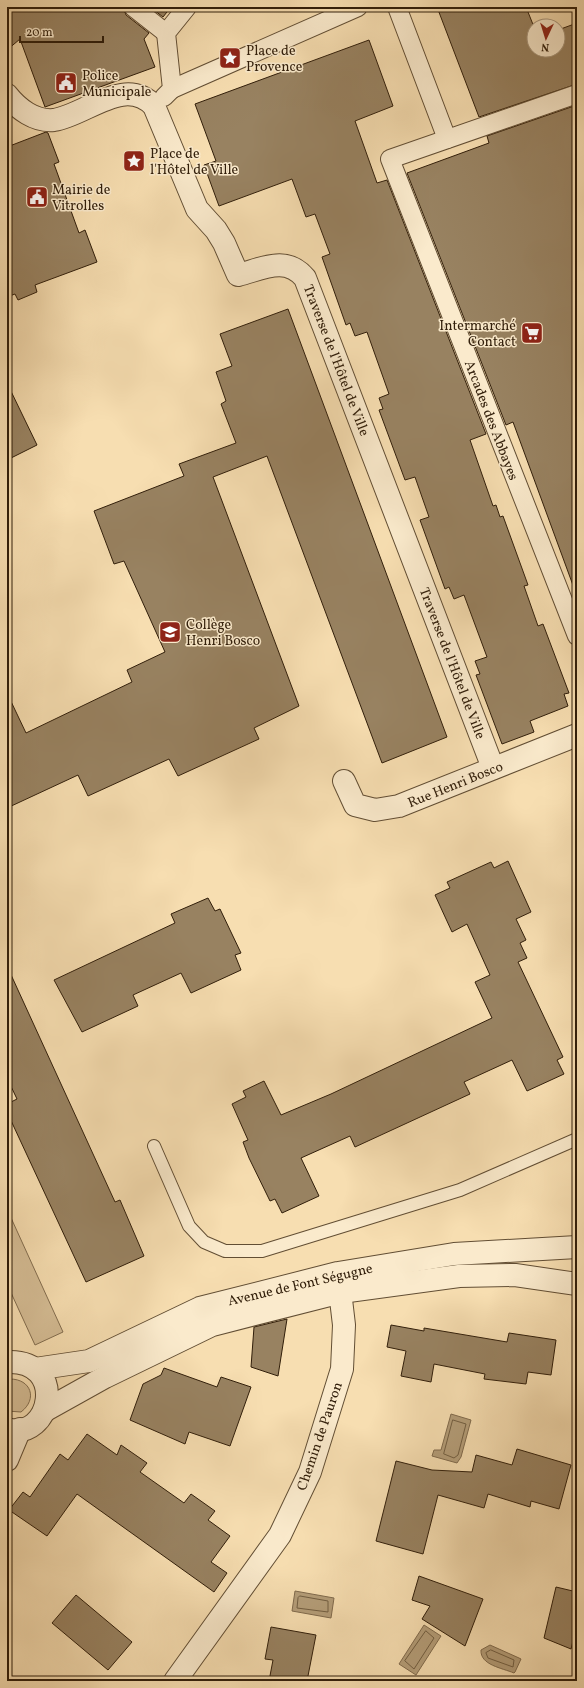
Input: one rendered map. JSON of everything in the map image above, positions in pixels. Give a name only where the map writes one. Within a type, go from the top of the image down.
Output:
[{"type":"street","points":[[133,7],[166,32]]},
{"type":"street","points":[[172,89],[166,32],[187,7]]},
{"type":"street","points":[[7,95],[25,113],[38,118],[54,120],[123,94],[137,94],[148,100],[154,106],[172,89],[358,7]]},
{"type":"street","points":[[397,7],[447,139],[577,94]]},
{"type":"street","name":"Traverse de l'Hôtel de Ville","points":[[154,106],[197,209],[216,230],[224,243],[238,275],[278,264],[299,270],[305,278],[493,768]]},
{"type":"street","name":"Arcades des Abbayes","points":[[447,139],[390,159],[577,636]]},
{"type":"street","name":"Rue Henri Bosco","points":[[344,781],[355,805],[375,810],[398,806],[577,736]]},
{"type":"street","name":"Avenue de Font Ségugne","points":[[44,1411],[105,1377],[212,1325],[340,1283],[454,1254],[577,1247]]},
{"type":"street","name":"Avenue de Font Ségugne","points":[[36,1369],[89,1361],[200,1308],[340,1283],[515,1275],[577,1284]]},
{"type":"street","name":"Chemin de Pauron","points":[[175,1681],[280,1535],[310,1472],[342,1369],[344,1325],[340,1283]]},
{"type":"street","points":[[7,1362],[27,1364],[36,1369],[43,1378],[47,1389],[48,1400],[44,1411],[38,1420],[30,1426],[14,1429],[7,1460]]},
{"type":"lane","points":[[154,1146],[189,1226],[204,1242],[225,1251],[262,1252],[460,1190],[577,1139]]},
{"type":"shaded area","points":[[7,1209],[63,1332],[35,1345],[7,1284]]},
{"type":"shaded area","points":[[10,1379],[23,1382],[30,1391],[31,1396],[29,1401],[21,1412],[7,1411],[7,1380]]},
{"type":"water","points":[[451,1414],[471,1420],[461,1457],[457,1463],[432,1456],[434,1450],[441,1450]]},
{"type":"water","points":[[295,1591],[334,1598],[331,1618],[292,1611]]},
{"type":"water","points":[[424,1625],[441,1636],[416,1675],[399,1664]]},
{"type":"water","points":[[490,1645],[521,1659],[514,1673],[488,1663],[484,1659],[481,1650]]},
{"type":"building","points":[[7,7],[123,7],[126,15],[149,33],[144,39],[155,67],[45,107],[20,39],[7,50]]},
{"type":"building","points":[[150,7],[171,7],[163,17]]},
{"type":"building","points":[[437,7],[526,7],[530,18],[526,18],[526,58],[566,58],[566,27],[577,23],[577,84],[479,117]]},
{"type":"building","points":[[369,40],[393,106],[355,121],[377,183],[387,180],[486,434],[470,440],[493,506],[496,505],[500,517],[503,516],[528,585],[524,586],[538,626],[543,624],[569,693],[564,694],[568,706],[530,721],[534,732],[502,744],[476,675],[480,674],[475,661],[487,657],[464,595],[454,599],[449,587],[445,589],[420,520],[429,517],[415,477],[405,480],[379,410],[383,409],[379,398],[389,394],[367,332],[355,336],[350,323],[346,325],[322,257],[330,254],[315,214],[306,217],[292,179],[219,206],[204,165],[216,161],[195,104]]},
{"type":"building","name":"Intermarché Contact","points":[[577,105],[577,587],[574,588],[513,422],[506,425],[407,173],[489,143],[487,136]]},
{"type":"building","name":"Mairie de Vitrolles","points":[[46,132],[48,133],[59,162],[54,164],[79,233],[85,230],[97,262],[35,285],[37,292],[18,300],[15,294],[7,297],[7,147]]},
{"type":"building","points":[[288,309],[447,737],[382,763],[267,456],[213,477],[299,706],[254,728],[259,739],[178,776],[169,759],[88,796],[78,775],[7,808],[7,693],[26,733],[132,682],[127,670],[165,652],[124,561],[114,564],[94,511],[184,476],[179,464],[236,443],[221,404],[226,401],[216,372],[232,366],[220,334]]},
{"type":"building","points":[[7,383],[37,445],[7,460]]},
{"type":"building","points":[[508,861],[531,912],[516,919],[526,940],[520,943],[527,958],[518,962],[563,1057],[557,1060],[564,1074],[527,1091],[512,1060],[464,1082],[470,1094],[355,1147],[350,1136],[301,1158],[319,1196],[282,1213],[275,1199],[270,1201],[249,1158],[243,1142],[248,1140],[232,1104],[246,1097],[243,1091],[264,1081],[281,1115],[331,1094],[492,1018],[475,982],[490,975],[467,924],[452,932],[435,895],[450,888],[447,882],[491,862],[494,868]]},
{"type":"building","points":[[208,898],[215,911],[220,909],[241,953],[235,955],[241,970],[191,993],[181,973],[133,995],[138,1006],[82,1032],[54,980],[175,923],[171,914]]},
{"type":"building","points":[[7,966],[115,1202],[120,1200],[144,1256],[86,1282],[7,1112],[7,1104],[17,1099],[7,1078]]},
{"type":"building","points":[[287,1319],[278,1376],[251,1367],[254,1327]]},
{"type":"building","points":[[391,1325],[424,1331],[424,1328],[507,1342],[509,1333],[556,1340],[551,1375],[528,1372],[526,1384],[484,1379],[485,1374],[434,1364],[431,1382],[401,1376],[406,1351],[387,1347]]},
{"type":"building","points":[[164,1368],[217,1387],[221,1377],[251,1387],[230,1446],[189,1432],[185,1444],[130,1420],[143,1384],[161,1375]]},
{"type":"building","points":[[87,1434],[117,1455],[121,1445],[147,1463],[140,1472],[184,1503],[191,1494],[215,1511],[208,1520],[230,1536],[211,1562],[227,1573],[214,1592],[77,1494],[47,1536],[9,1510],[23,1492],[30,1497],[60,1454],[68,1460]]},
{"type":"building","points":[[517,1449],[571,1465],[559,1509],[531,1501],[530,1507],[488,1494],[484,1508],[438,1495],[423,1554],[376,1541],[396,1461],[432,1470],[472,1472],[476,1455],[512,1465]]},
{"type":"building","points":[[419,1576],[483,1599],[465,1646],[422,1619],[430,1606],[412,1600]]},
{"type":"building","points":[[556,1587],[577,1592],[577,1625],[571,1649],[544,1638]]},
{"type":"building","points":[[76,1595],[132,1642],[108,1670],[52,1623]]},
{"type":"building","points":[[271,1627],[316,1635],[307,1681],[269,1681],[273,1660],[265,1659]]},
{"type":"place","name":"Place de Provence","points":[[230,58]]},
{"type":"place","name":"Police Municipale","points":[[66,83]]},
{"type":"place","name":"Place de l'Hôtel de Ville","points":[[134,161]]},
{"type":"place","name":"Mairie de Vitrolles","points":[[37,197]]},
{"type":"place","name":"Intermarché Contact","points":[[532,333]]},
{"type":"place","name":"Collège Henri Bosco","points":[[170,632]]}]
